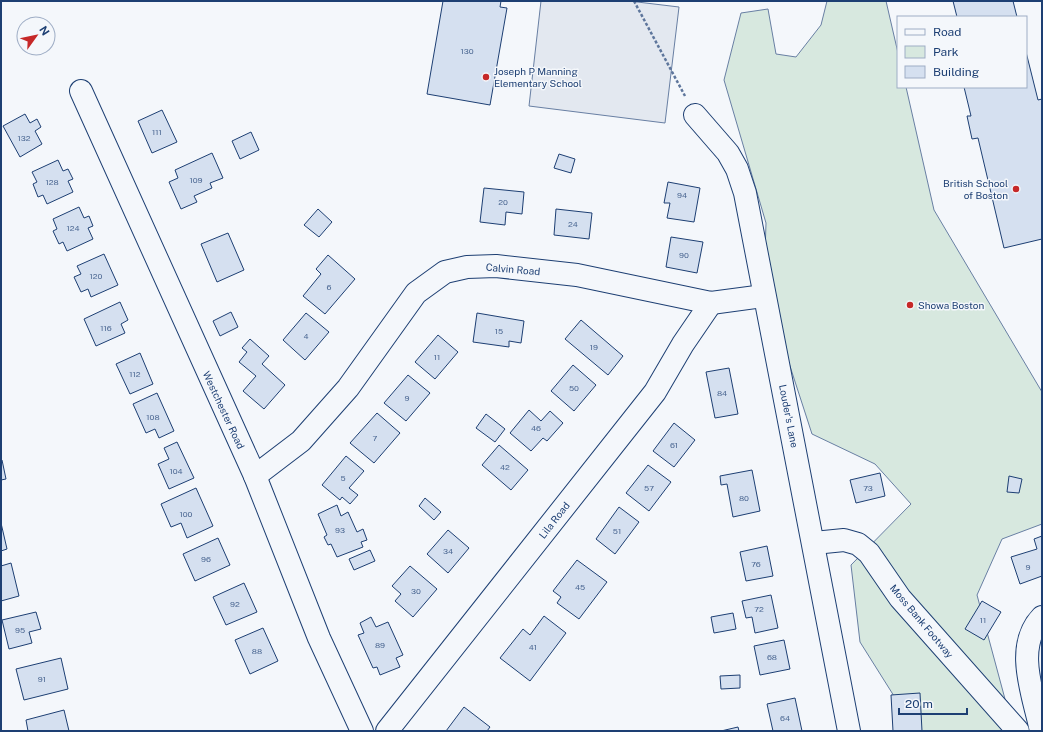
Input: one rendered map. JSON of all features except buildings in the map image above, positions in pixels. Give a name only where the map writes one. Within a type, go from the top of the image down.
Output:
[{"type":"street","name":"Westchester Road","points":[[81,91],[255,476],[319,638],[362,731]]},
{"type":"street","name":"Louder's Lane","points":[[695,115],[728,153],[737,169],[751,220],[764,296],[814,543],[849,731]]},
{"type":"street","name":"Calvin Road","points":[[255,476],[301,441],[348,388],[416,293],[446,272],[467,267],[496,266],[577,275],[711,303],[764,296]]},
{"type":"street","name":"Lila Road","points":[[387,731],[655,392],[683,344],[711,303]]},
{"type":"street","name":"Moss Bank Footway","points":[[814,543],[844,540],[858,544],[869,553],[900,598],[1018,731]]},
{"type":"street","points":[[1041,731],[1027,655],[1029,636],[1042,617]]},
{"type":"path","points":[[634,1],[695,115]]},
{"type":"green space","name":"Showa Boston","points":[[827,1],[886,1],[897,49],[897,88],[906,88],[934,210],[1042,392],[1042,524],[1002,539],[977,595],[1005,699],[1031,731],[916,731],[860,642],[851,565],[911,504],[875,464],[812,434],[764,286],[766,223],[724,80],[741,13],[768,9],[776,54],[796,57],[821,25]]},
{"type":"shaded area","points":[[541,1],[629,1],[679,7],[665,123],[529,106]]},
{"type":"place","name":"Joseph P Manning Elementary School","points":[[486,77]]},
{"type":"place","name":"British School of Boston","points":[[1016,189]]},
{"type":"place","name":"Showa Boston","points":[[910,305]]}]
